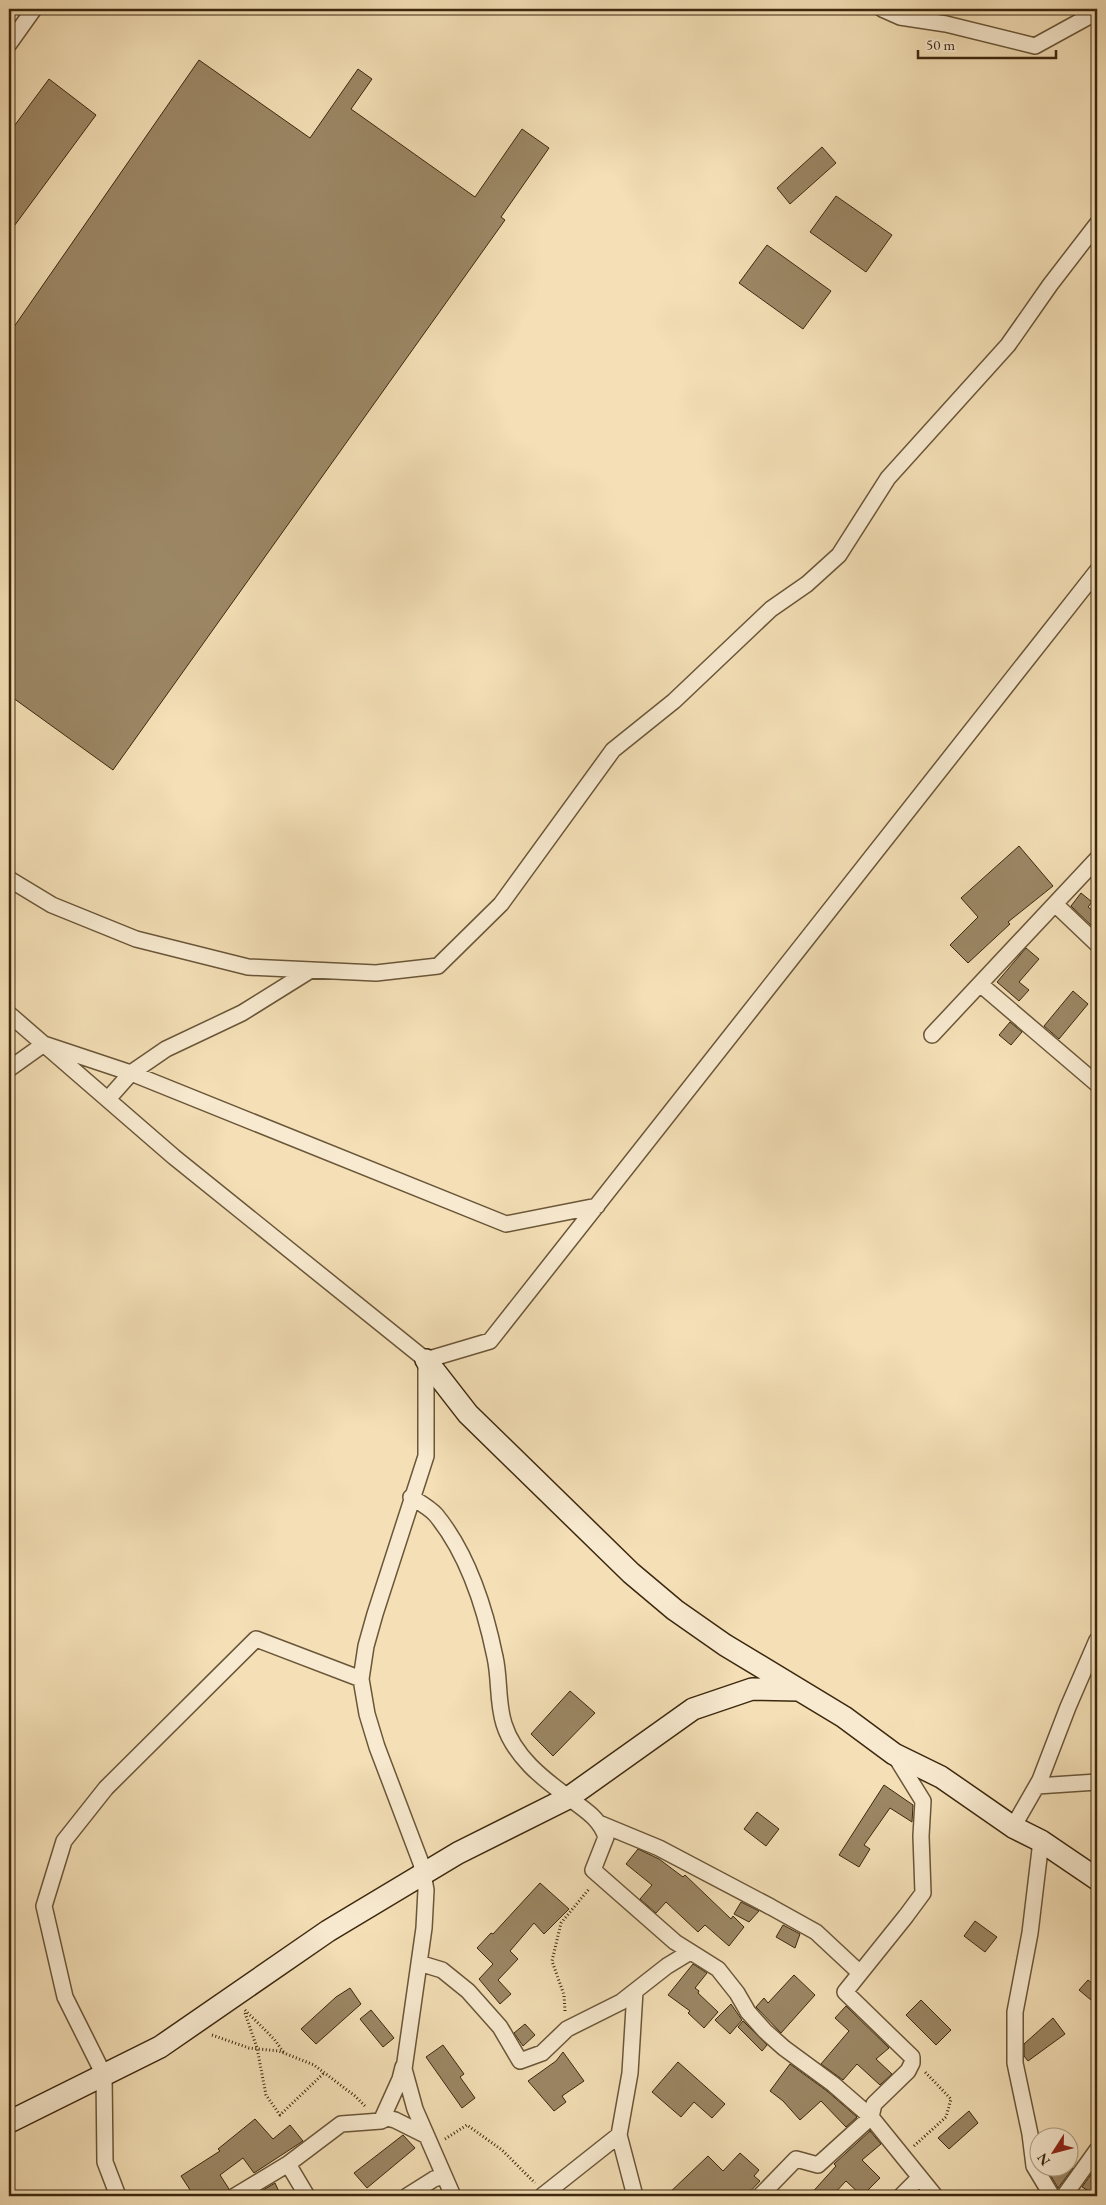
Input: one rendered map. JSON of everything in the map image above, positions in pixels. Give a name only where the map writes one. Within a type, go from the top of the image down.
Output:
[{"type":"street","points":[[9,44],[34,9]]},
{"type":"street","points":[[882,9],[900,17],[946,24],[1035,46],[1097,12]]},
{"type":"street","points":[[9,879],[52,905],[136,939],[248,967],[376,974],[438,966],[500,904],[613,750],[674,701],[771,609],[807,584],[839,555],[888,478],[1008,345],[1050,285],[1097,224]]},
{"type":"street","points":[[426,1360],[490,1341],[1097,571]]},
{"type":"street","points":[[932,1035],[1097,859]]},
{"type":"street","points":[[1055,904],[1097,944]]},
{"type":"street","points":[[108,1099],[131,1073],[166,1049],[242,1013],[311,970]]},
{"type":"street","points":[[980,984],[1097,1084]]},
{"type":"street","points":[[9,1014],[174,1157],[426,1360],[468,1414],[631,1573],[675,1610],[725,1645],[844,1717],[894,1754],[941,1777],[1013,1827],[1041,1841],[1097,1879]]},
{"type":"street","points":[[44,1044],[131,1073],[506,1224],[597,1206]]},
{"type":"street","points":[[9,1069],[44,1044]]},
{"type":"street","points":[[381,2121],[400,2079],[405,2059],[424,1928],[426,1890],[421,1863],[377,1747],[367,1714],[362,1679],[366,1646],[411,1497],[426,1456],[426,1360]]},
{"type":"street","points":[[411,1497],[435,1513],[464,1558],[482,1608],[496,1658],[499,1698],[504,1725],[518,1750],[535,1772],[592,1814],[601,1824],[606,1837],[593,1870],[643,1916],[690,1952],[718,1969],[738,1993],[748,2012],[784,2048],[833,2084],[871,2117],[935,2196]]},
{"type":"street","points":[[118,2196],[105,2162],[104,2075],[65,1997],[44,1906],[64,1841],[106,1788],[256,1639],[362,1679]]},
{"type":"street","points":[[1013,1827],[1037,1786],[1097,1640]]},
{"type":"street","points":[[9,2122],[160,2048],[328,1931],[458,1852],[568,1798],[693,1709],[752,1689],[799,1690]]},
{"type":"street","points":[[760,2196],[796,2159],[818,2165],[871,2117],[874,2104],[908,2072],[912,2063],[912,2057],[845,1992],[923,1893],[922,1801],[894,1754]]},
{"type":"street","points":[[1037,1786],[1097,1782]]},
{"type":"street","points":[[601,1824],[659,1848],[816,1932],[860,1973]]},
{"type":"street","points":[[1041,1841],[1030,1933],[1015,2012],[1015,2063],[1030,2134],[1034,2166],[1052,2196]]},
{"type":"street","points":[[419,1962],[442,1970],[468,1991],[500,2027],[520,2061],[542,2053],[567,2030],[621,2002],[667,1966],[690,1952]]},
{"type":"street","points":[[635,1992],[630,2073],[619,2135],[635,2196]]},
{"type":"street","points":[[405,2059],[407,2084],[415,2109],[453,2196]]},
{"type":"street","points":[[235,2196],[288,2164],[341,2124],[381,2121],[387,2118],[427,2136]]},
{"type":"street","points":[[544,2194],[619,2135]]},
{"type":"street","points":[[1064,2196],[1097,2150]]},
{"type":"street","points":[[288,2164],[307,2196]]},
{"type":"street","points":[[406,2196],[434,2179],[444,2176]]},
{"type":"street","points":[[901,2196],[920,2178]]},
{"type":"path","points":[[567,2030],[564,1995],[552,1961],[560,1923],[589,1891],[593,1870]]},
{"type":"path","points":[[285,2054],[274,2039],[242,2008],[256,2048],[266,2096],[280,2115],[324,2072]]},
{"type":"path","points":[[189,2028],[249,2048],[285,2054],[314,2065],[355,2096],[381,2121]]},
{"type":"path","points":[[902,2156],[946,2117],[951,2099],[922,2068],[912,2063]]},
{"type":"path","points":[[427,2136],[439,2144],[467,2125],[502,2150],[544,2194]]},
{"type":"building","points":[[199,60],[310,138],[358,69],[372,79],[351,109],[475,197],[522,129],[549,148],[501,217],[505,220],[113,770],[9,695],[9,334]]},
{"type":"building","points":[[49,79],[96,115],[9,233],[9,133]]},
{"type":"building","points":[[822,147],[836,163],[790,204],[777,188]]},
{"type":"building","points":[[836,196],[892,235],[866,272],[810,232]]},
{"type":"building","points":[[767,245],[831,291],[803,329],[739,283]]},
{"type":"building","points":[[1019,846],[1053,886],[1008,922],[1010,924],[968,963],[950,945],[978,917],[961,898]]},
{"type":"building","points":[[1081,893],[1092,902],[1088,907],[1097,914],[1097,931],[1071,906]]},
{"type":"building","points":[[1026,948],[1039,959],[1019,982],[1029,990],[1019,1001],[997,982]]},
{"type":"building","points":[[1073,991],[1088,1004],[1059,1039],[1044,1026]]},
{"type":"building","points":[[1010,1022],[1022,1032],[1011,1045],[999,1035]]},
{"type":"building","points":[[570,1691],[595,1713],[553,1756],[531,1734]]},
{"type":"building","points":[[884,1785],[913,1805],[912,1822],[890,1808],[864,1845],[870,1849],[859,1867],[839,1855]]},
{"type":"building","points":[[757,1812],[779,1829],[766,1846],[744,1829]]},
{"type":"building","points":[[638,1849],[659,1859],[683,1877],[685,1875],[731,1919],[733,1916],[744,1927],[729,1946],[705,1925],[698,1932],[666,1902],[656,1913],[640,1899],[652,1885],[626,1864]]},
{"type":"building","points":[[540,1883],[569,1909],[544,1934],[534,1923],[510,1951],[518,1959],[498,1980],[511,1994],[500,2004],[479,1979],[493,1964],[477,1948],[491,1933],[493,1934]]},
{"type":"building","points":[[741,1902],[759,1911],[749,1922],[734,1914]]},
{"type":"building","points":[[975,1921],[997,1937],[985,1952],[964,1936]]},
{"type":"building","points":[[783,1925],[800,1934],[795,1948],[776,1937]]},
{"type":"building","points":[[693,1964],[707,1973],[695,1988],[718,2012],[704,2028],[688,2013],[690,2011],[668,1995]]},
{"type":"building","points":[[794,1975],[815,1995],[781,2033],[756,2007],[764,1998],[768,2003]]},
{"type":"building","points":[[1088,1980],[1097,1987],[1097,2005],[1079,1990]]},
{"type":"building","points":[[350,1988],[361,2004],[316,2044],[301,2029],[336,1997]]},
{"type":"building","points":[[921,2000],[951,2030],[936,2045],[906,2015]]},
{"type":"building","points":[[731,2004],[742,2020],[730,2034],[715,2020]]},
{"type":"building","points":[[846,2006],[889,2048],[876,2059],[892,2074],[880,2085],[857,2064],[843,2080],[821,2064],[849,2031],[835,2018]]},
{"type":"building","points":[[371,2010],[394,2038],[383,2047],[360,2019]]},
{"type":"building","points":[[1053,2018],[1065,2034],[1028,2061],[1024,2056],[1024,2044]]},
{"type":"building","points":[[743,2021],[767,2045],[762,2051],[738,2027]]},
{"type":"building","points":[[525,2024],[535,2035],[523,2046],[514,2033]]},
{"type":"building","points":[[443,2045],[464,2074],[460,2077],[475,2098],[462,2108],[426,2057]]},
{"type":"building","points":[[563,2052],[584,2081],[562,2096],[566,2102],[554,2111],[528,2081],[556,2061]]},
{"type":"building","points":[[678,2062],[725,2104],[712,2118],[694,2102],[681,2117],[652,2092]]},
{"type":"building","points":[[790,2064],[827,2091],[857,2117],[846,2127],[821,2101],[800,2120],[783,2101],[770,2091]]},
{"type":"building","points":[[969,2111],[978,2123],[949,2149],[938,2138]]},
{"type":"building","points":[[255,2119],[273,2139],[290,2125],[303,2141],[254,2173],[243,2158],[220,2175],[229,2189],[226,2196],[194,2196],[181,2176],[220,2151],[218,2149]]},
{"type":"building","points":[[870,2131],[881,2144],[862,2160],[880,2178],[862,2196],[846,2181],[832,2196],[809,2196],[836,2166],[834,2164]]},
{"type":"building","points":[[403,2135],[415,2148],[367,2188],[354,2173]]},
{"type":"building","points":[[740,2153],[759,2170],[754,2176],[760,2181],[746,2196],[666,2196],[708,2156],[723,2171]]},
{"type":"building","points":[[1097,2166],[1097,2196],[1082,2187]]},
{"type":"building","points":[[1052,2178],[1066,2178],[1058,2188]]},
{"type":"building","points":[[275,2183],[281,2196],[253,2196]]}]
